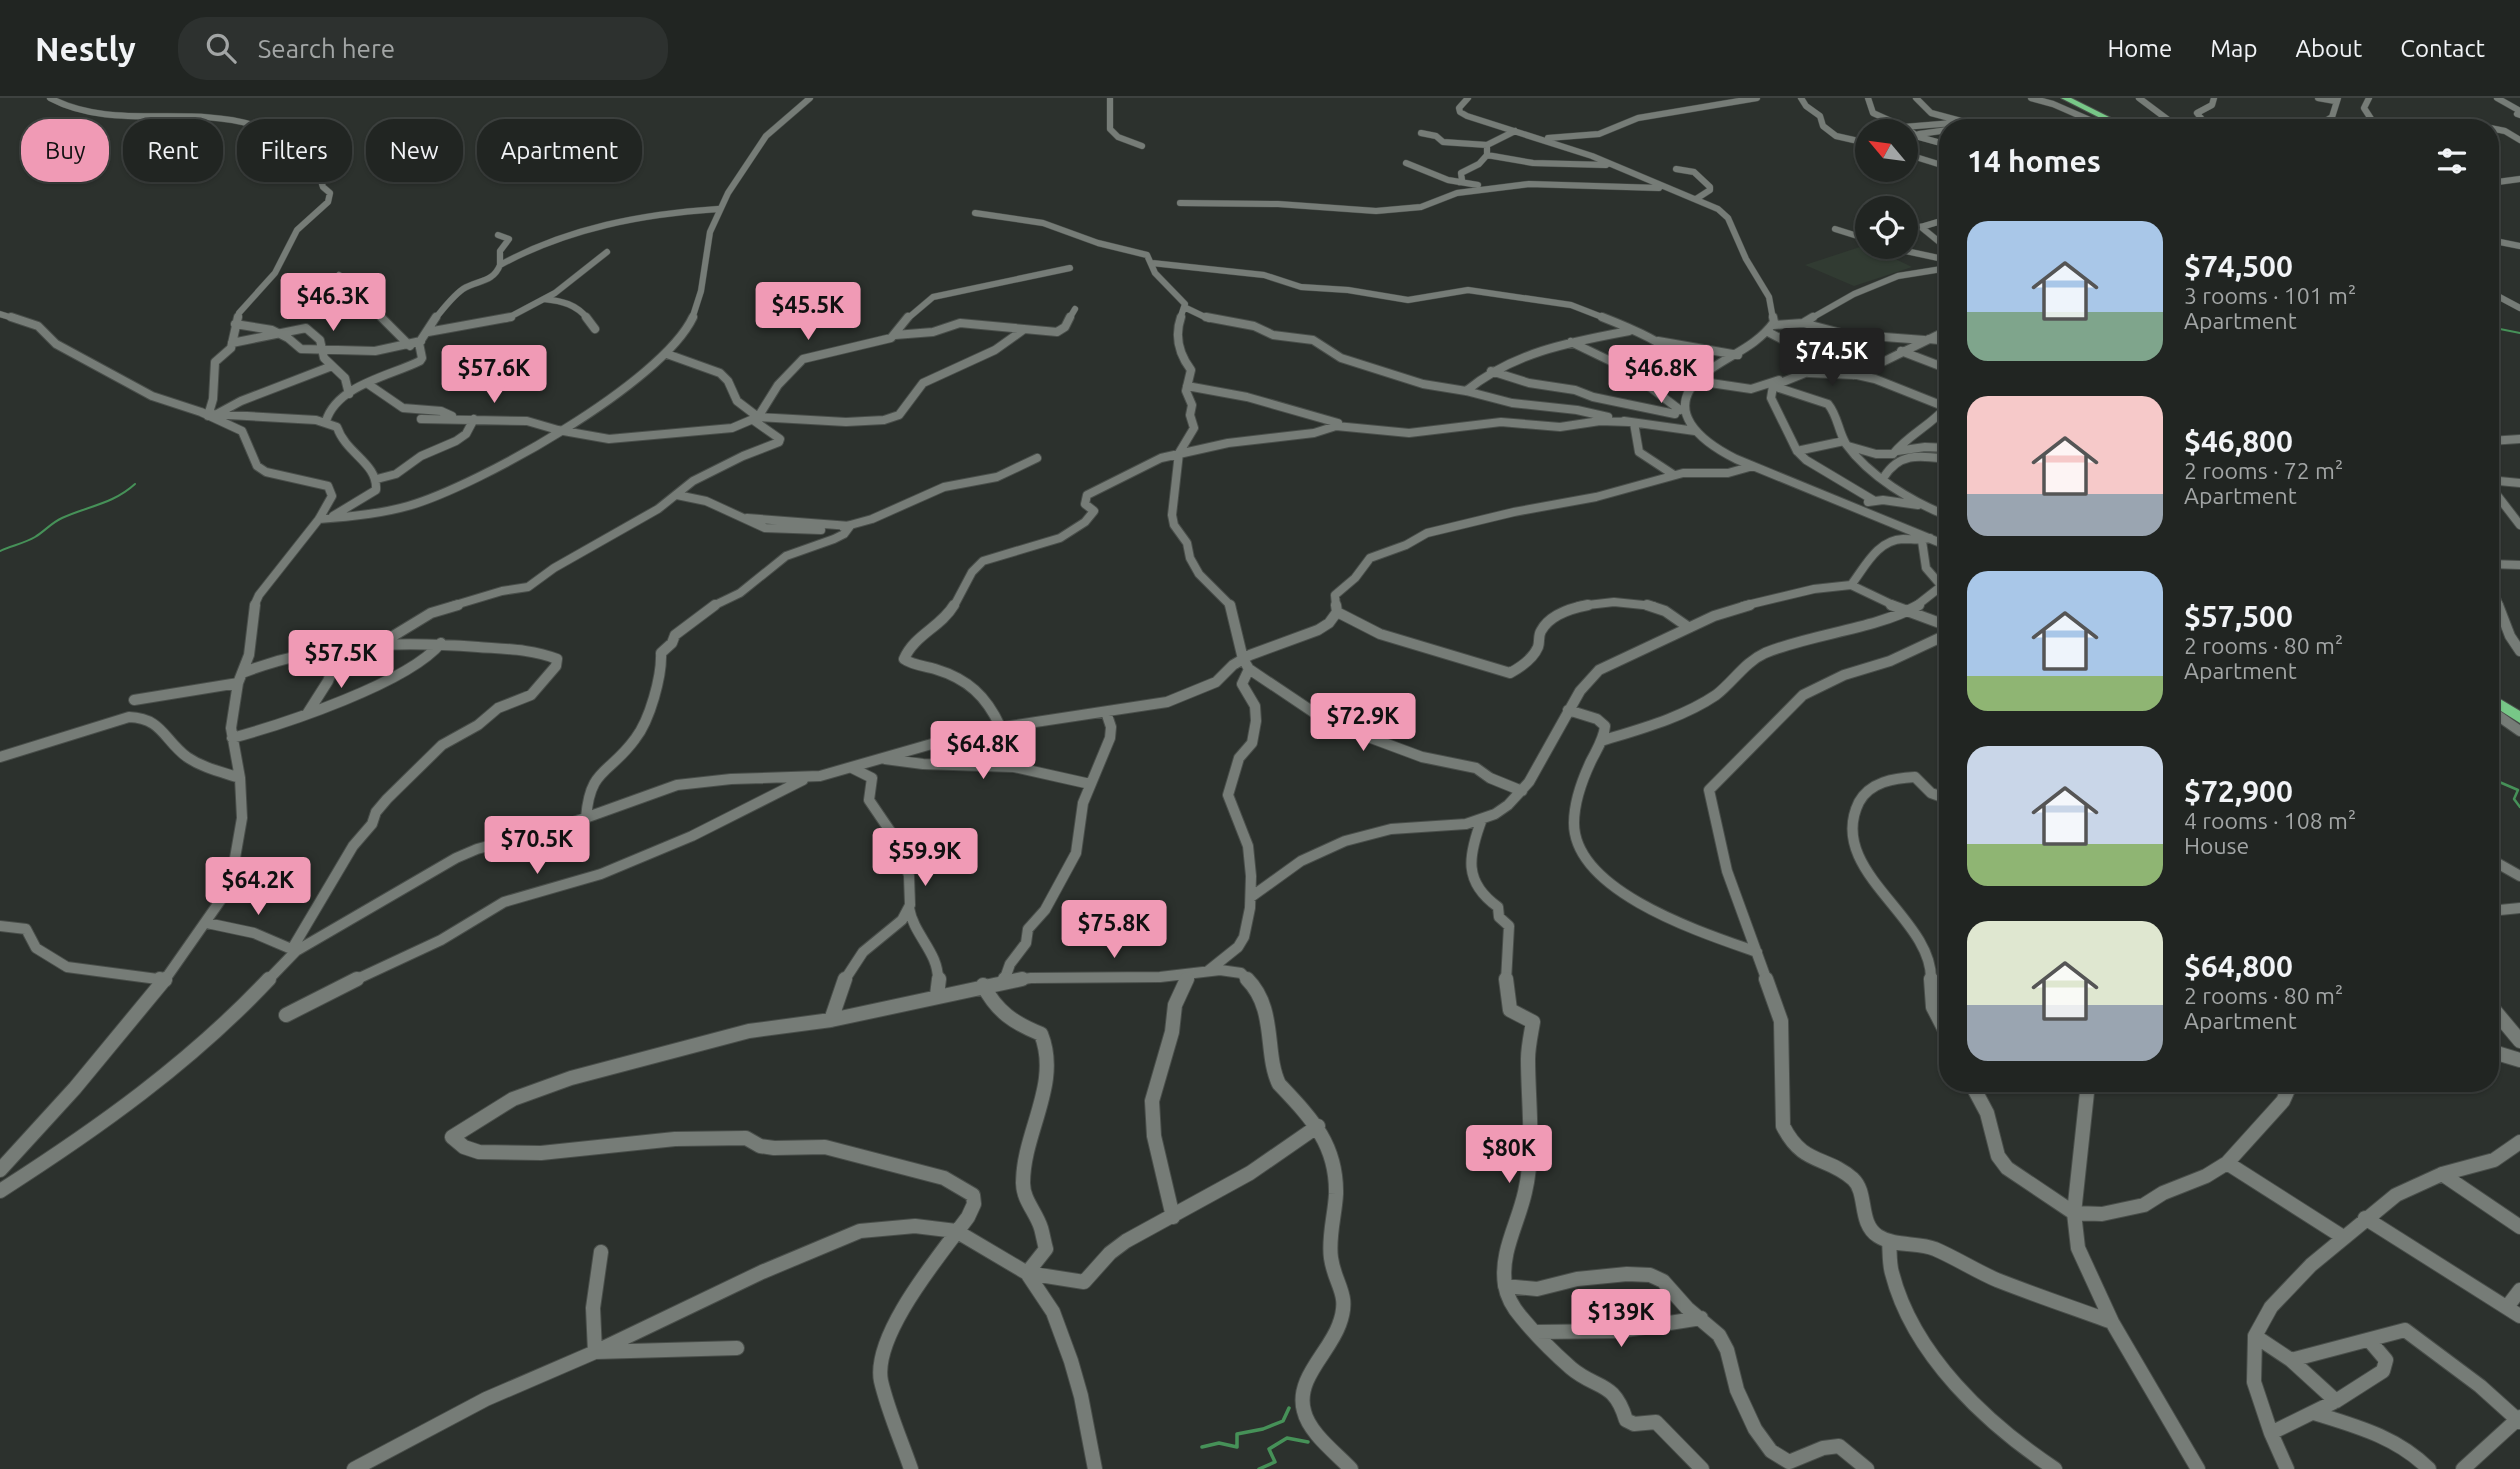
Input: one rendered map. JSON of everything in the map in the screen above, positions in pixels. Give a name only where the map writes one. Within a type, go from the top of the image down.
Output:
[{"type":"highway","points":[[2065,98],[2110,119]]},
{"type":"highway","points":[[2499,704],[2520,719]]},
{"type":"street","points":[[50,98],[62,106],[92,111],[130,116],[210,117],[253,125],[280,137],[301,155],[314,159],[323,187],[330,193],[328,202],[298,230],[279,268],[239,313],[231,348],[215,362],[211,414]]},
{"type":"street","points":[[324,519],[409,506],[438,495],[512,458],[558,430],[618,393],[667,354],[686,331],[698,307],[711,230],[718,209],[767,134],[810,98]]},
{"type":"street","points":[[1110,98],[1110,129],[1118,137],[1142,146]]},
{"type":"street","points":[[1468,98],[1459,108],[1463,115],[1542,138],[1718,209],[1728,218],[1746,258],[1772,304],[1771,329]]},
{"type":"street","points":[[1542,138],[1599,134],[1638,118],[1757,98]]},
{"type":"street","points":[[1801,98],[1806,106],[1821,116],[1823,126],[1835,135],[1855,140]]},
{"type":"street","points":[[1868,98],[1873,113],[1886,119]]},
{"type":"street","points":[[1916,98],[1928,111],[1955,119]]},
{"type":"street","points":[[2031,98],[2087,119]]},
{"type":"street","points":[[2139,98],[2167,119]]},
{"type":"street","points":[[2200,119],[2196,114],[2212,105],[2214,98]]},
{"type":"street","points":[[2318,98],[2336,99],[2332,117],[2329,119]]},
{"type":"street","points":[[2369,98],[2364,108],[2371,119]]},
{"type":"street","points":[[2497,98],[2520,111],[2520,115]]},
{"type":"street","points":[[1918,126],[1939,124]]},
{"type":"street","points":[[2499,130],[2520,140]]},
{"type":"street","points":[[1421,133],[1434,135],[1443,142],[1488,145],[1515,131]]},
{"type":"street","points":[[1918,135],[1939,131]]},
{"type":"street","points":[[1918,136],[1939,142]]},
{"type":"street","points":[[1487,155],[1485,147],[1488,145]]},
{"type":"street","points":[[1487,155],[1533,163],[1613,165]]},
{"type":"street","points":[[1459,182],[1462,180],[1461,173],[1477,165],[1487,155]]},
{"type":"street","points":[[1918,158],[1939,164]]},
{"type":"street","points":[[1406,163],[1459,182],[1495,187]]},
{"type":"street","points":[[1675,169],[1694,172],[1710,187],[1710,190],[1696,200]]},
{"type":"street","points":[[2499,182],[2520,179]]},
{"type":"street","points":[[1180,203],[1278,204],[1376,211],[1429,205],[1449,195],[1495,187],[1539,183],[1668,189]]},
{"type":"street","points":[[500,265],[532,250],[606,223],[671,212],[718,209]]},
{"type":"street","points":[[975,213],[1043,223],[1115,248],[1147,255],[1156,273],[1186,308],[1211,320],[1254,326],[1273,335],[1313,340],[1328,352],[1409,380],[1512,403],[1577,410],[1648,426],[1695,430]]},
{"type":"street","points":[[1918,227],[1939,221]]},
{"type":"street","points":[[1933,223],[1939,225]]},
{"type":"street","points":[[1922,227],[1939,241]]},
{"type":"street","points":[[1835,229],[1855,235]]},
{"type":"street","points":[[1845,232],[1855,230]]},
{"type":"street","points":[[326,421],[328,410],[349,394],[422,358],[420,345],[437,316],[463,289],[488,280],[497,272],[499,257],[509,239],[498,235]]},
{"type":"street","points":[[2499,240],[2520,239]]},
{"type":"street","points":[[2499,242],[2520,246]]},
{"type":"street","points":[[428,332],[497,322],[544,299],[607,252]]},
{"type":"street","points":[[1918,255],[1939,258]]},
{"type":"street","points":[[1152,263],[1264,275],[1301,287],[1348,290],[1408,300],[1463,290],[1571,304],[1615,322],[1674,355],[1683,381],[1690,389]]},
{"type":"street","points":[[895,335],[910,314],[937,295],[1070,268]]},
{"type":"street","points":[[1648,426],[1680,410],[1697,381],[1716,366],[1738,355],[1771,329],[1802,323],[1884,281],[1939,269]]},
{"type":"street","points":[[340,275],[339,277],[358,288],[368,304],[406,343]]},
{"type":"street","points":[[2499,297],[2520,308]]},
{"type":"street","points":[[544,299],[563,301],[581,310],[595,329]]},
{"type":"street","points":[[1186,308],[1178,320],[1178,349],[1182,360],[1191,370],[1187,386],[1194,428],[1179,453],[1172,515],[1174,525],[1187,543],[1190,558],[1199,574],[1211,589],[1230,604],[1246,664],[1242,684],[1255,706],[1256,721],[1252,743],[1239,758],[1228,794],[1246,837],[1250,857],[1251,897],[1242,940],[1234,952],[1214,963],[1208,971]]},
{"type":"street","points":[[756,418],[778,385],[803,359],[895,335],[933,332],[960,323],[1023,330],[1062,330],[1075,309]]},
{"type":"street","points":[[0,314],[38,326],[55,344],[152,396],[211,414],[242,431],[257,466],[266,472],[328,486],[332,496],[324,519],[259,595],[254,607],[249,655],[240,678],[233,712],[232,738],[240,778],[242,818],[235,858],[220,901],[165,980],[75,1088],[5,1157],[0,1170]]},
{"type":"street","points":[[1802,323],[1833,332],[1939,340]]},
{"type":"street","points":[[235,324],[259,325],[296,341],[299,349],[375,351],[406,343],[420,345]]},
{"type":"street","points":[[232,343],[306,328],[318,337],[329,363],[347,382],[349,394]]},
{"type":"street","points":[[1771,329],[1817,357],[1855,375]]},
{"type":"street","points":[[421,419],[527,421],[558,430],[625,439],[721,431],[756,418],[846,422],[893,418],[899,415],[923,383],[995,350],[1023,330]]},
{"type":"street","points":[[1466,391],[1491,371],[1549,347],[1629,331]]},
{"type":"street","points":[[1855,375],[1939,334]]},
{"type":"street","points":[[1855,375],[1863,355],[1859,335]]},
{"type":"street","points":[[1643,338],[1738,355]]},
{"type":"street","points":[[1571,342],[1625,368],[1680,410],[1707,442],[1754,467],[1939,544]]},
{"type":"street","points":[[1674,355],[1698,346]]},
{"type":"street","points":[[1901,351],[1939,366]]},
{"type":"street","points":[[335,664],[380,644],[431,612],[502,591],[528,587],[554,568],[645,517],[701,477],[779,442],[780,439],[737,401],[728,381],[720,373],[667,354]]},
{"type":"street","points":[[1809,373],[1814,369],[1817,357]]},
{"type":"street","points":[[211,414],[310,376],[329,363]]},
{"type":"street","points":[[1491,371],[1529,383],[1575,390],[1593,397],[1680,410]]},
{"type":"street","points":[[1697,381],[1751,388],[1809,373],[1855,375],[1875,379],[1939,403]]},
{"type":"street","points":[[1773,386],[1790,378]]},
{"type":"street","points":[[368,384],[403,408],[441,411],[458,418]]},
{"type":"street","points":[[1187,386],[1238,394],[1351,426],[1409,433],[1493,423],[1560,426],[1600,421],[1632,423]]},
{"type":"street","points":[[1773,386],[1828,404],[1834,411],[1845,443],[1862,463],[1924,507],[1939,513]]},
{"type":"street","points":[[1773,386],[1771,398],[1797,451],[1806,460],[1873,500],[1924,507]]},
{"type":"street","points":[[211,414],[326,421],[337,427],[342,441],[372,470],[377,480],[376,490],[324,519]]},
{"type":"street","points":[[1897,451],[1903,441],[1939,416]]},
{"type":"street","points":[[377,480],[396,474],[421,456],[466,435],[474,419]]},
{"type":"street","points":[[1632,423],[1639,452],[1674,475]]},
{"type":"street","points":[[1000,726],[991,707],[974,687],[951,673],[904,659],[918,639],[943,621],[962,595],[977,565],[983,561],[1030,550],[1083,526],[1094,511],[1084,504],[1087,495],[1119,481],[1150,461],[1228,443],[1351,426]]},
{"type":"street","points":[[2499,440],[2520,439]]},
{"type":"street","points":[[1797,451],[1845,443],[1876,454],[1939,448]]},
{"type":"street","points":[[677,495],[705,501],[747,518],[850,526],[944,487],[997,477],[1037,458]]},
{"type":"street","points":[[1884,477],[1894,461],[1901,458],[1939,459]]},
{"type":"street","points":[[294,950],[456,858],[477,849],[586,818],[677,785],[731,779],[809,777],[852,768],[1000,726],[1153,705],[1180,697],[1216,682],[1329,622],[1337,612],[1335,595],[1356,578],[1370,558],[1406,545],[1427,533],[1514,512],[1596,497],[1674,475],[1728,473],[1754,467]]},
{"type":"street","points":[[2499,481],[2520,483]]},
{"type":"street","points":[[2499,497],[2520,526]]},
{"type":"street","points":[[1854,508],[1873,500]]},
{"type":"street","points":[[586,818],[588,793],[593,782],[640,732],[662,673],[661,653],[672,643],[675,635],[720,601],[740,593],[786,556],[834,539],[844,534],[850,526]]},
{"type":"street","points":[[1851,585],[1870,557],[1884,546],[1900,539],[1926,540]]},
{"type":"street","points":[[1926,540],[1922,561],[1939,579]]},
{"type":"street","points":[[2499,564],[2520,565]]},
{"type":"street","points":[[1251,897],[1301,861],[1345,841],[1391,829],[1445,827],[1482,819],[1502,809],[1522,792],[1556,735],[1568,709],[1599,670],[1688,627],[1737,608],[1821,588],[1851,585],[1908,613],[1939,623]]},
{"type":"street","points":[[1601,741],[1657,722],[1711,698],[1731,683],[1756,657],[1765,653],[1836,630],[1908,613],[1939,592]]},
{"type":"street","points":[[1337,612],[1380,634],[1510,673],[1520,668],[1537,649],[1540,632],[1549,623],[1573,608],[1586,604],[1619,601],[1650,605],[1672,615],[1688,627]]},
{"type":"street","points":[[2499,606],[2520,651]]},
{"type":"street","points":[[1939,638],[1889,661],[1844,675],[1803,695],[1714,782],[1709,796],[1719,827],[1727,871],[1777,1006],[1783,1032],[1783,1126],[1790,1140],[1801,1152],[1846,1174],[1856,1182],[1866,1221],[1876,1235],[1889,1241],[1932,1248],[1995,1279],[2112,1322]]},
{"type":"street","points":[[232,738],[307,714],[412,668],[424,662],[441,643]]},
{"type":"street","points":[[0,1191],[86,1136],[171,1072],[243,1007],[294,950],[354,846],[387,799],[442,745],[478,725],[498,708],[531,695],[556,666],[557,659],[542,654],[441,643],[344,646],[293,654],[240,678],[134,700]]},
{"type":"street","points":[[307,714],[324,688],[344,646]]},
{"type":"street","points":[[1246,664],[1328,722],[1422,757],[1476,768],[1490,778],[1522,792]]},
{"type":"street","points":[[1568,709],[1602,722],[1605,730],[1579,795],[1573,827],[1572,836],[1585,858],[1628,895],[1653,911],[1685,926],[1757,952]]},
{"type":"street","points":[[1004,982],[1010,964],[1026,943],[1028,929],[1045,910],[1076,853],[1083,803],[1110,738],[1111,727],[1106,712]]},
{"type":"street","points":[[2499,712],[2520,719]]},
{"type":"street","points":[[0,757],[130,717],[143,716],[155,723],[183,754],[196,762],[240,778]]},
{"type":"street","points":[[2499,716],[2520,731]]},
{"type":"street","points":[[882,759],[917,765],[984,765],[1037,770],[1090,784]]},
{"type":"street","points":[[852,768],[872,778],[869,800],[887,823],[904,853],[908,866],[909,907],[913,929],[934,956],[938,970],[937,995]]},
{"type":"street","points":[[286,1016],[387,964],[441,940],[504,902],[601,874],[692,836],[809,777]]},
{"type":"street","points":[[1939,797],[1931,793],[1915,777],[1888,781],[1871,787],[1859,801],[1851,820],[1852,836],[1865,865],[1930,961],[1931,1001],[1939,1017]]},
{"type":"street","points":[[1482,819],[1471,846],[1470,867],[1480,893],[1497,907],[1497,914],[1509,926],[1505,969],[1510,1010],[1533,1022],[1528,1057],[1531,1103],[1529,1172],[1525,1195],[1505,1253],[1505,1286],[1512,1305],[1572,1368],[1616,1395],[1626,1420],[1634,1424],[1656,1422],[1702,1469]]},
{"type":"street","points":[[2499,864],[2520,876]]},
{"type":"street","points":[[831,1020],[838,991],[855,963],[881,935],[900,922],[909,907]]},
{"type":"street","points":[[2499,910],[2520,908]]},
{"type":"street","points":[[207,923],[254,933],[294,950]]},
{"type":"street","points":[[0,926],[26,929],[36,948],[67,967],[165,980]]},
{"type":"street","points":[[911,1469],[881,1380],[881,1358],[904,1304],[974,1204],[972,1195],[960,1186],[919,1169],[874,1161],[825,1147],[774,1148],[761,1146],[746,1138],[675,1139],[541,1153],[479,1152],[464,1147],[453,1137],[492,1110],[551,1083],[749,1031],[831,1020],[983,985],[1031,978],[1189,974],[1208,971],[1241,973],[1255,987],[1270,1029],[1275,1076],[1279,1084],[1318,1126],[1335,1169],[1336,1195],[1330,1247],[1331,1261],[1344,1294],[1344,1310],[1338,1328],[1305,1384],[1302,1400],[1304,1414],[1313,1428],[1351,1469]]},
{"type":"street","points":[[1173,1217],[1154,1136],[1152,1101],[1172,1032],[1175,1005],[1189,974]]},
{"type":"street","points":[[983,985],[1004,1017],[1041,1034],[1049,1054],[1049,1067],[1032,1129],[1023,1183],[1026,1197],[1041,1228],[1046,1249],[1027,1273]]},
{"type":"street","points":[[2499,1016],[2520,1041]]},
{"type":"street","points":[[2499,1054],[2520,1060]]},
{"type":"street","points":[[1976,1092],[1987,1113],[1998,1156],[2007,1168],[2074,1213],[2122,1212],[2144,1205],[2163,1193],[2206,1176],[2227,1163],[2283,1101],[2287,1092]]},
{"type":"street","points":[[2087,1092],[2074,1213],[2078,1248],[2112,1322],[2198,1469]]},
{"type":"street","points":[[354,1469],[486,1399],[595,1352],[762,1272],[860,1231],[915,1226],[956,1231],[1027,1273],[1084,1282],[1110,1253],[1251,1173],[1318,1126]]},
{"type":"street","points":[[2287,1469],[2271,1433],[2254,1382],[2255,1336],[2271,1307],[2311,1265],[2396,1195],[2442,1174],[2494,1160],[2520,1142]]},
{"type":"street","points":[[2227,1163],[2343,1237]]},
{"type":"street","points":[[2442,1174],[2520,1227]]},
{"type":"street","points":[[2365,1218],[2520,1316]]},
{"type":"street","points":[[1889,1241],[1887,1260],[1895,1288],[1939,1361],[1995,1424],[2055,1469]]},
{"type":"street","points":[[595,1352],[593,1308],[601,1252]]},
{"type":"street","points":[[1027,1273],[1053,1312],[1070,1361],[1084,1409],[1094,1469]]},
{"type":"street","points":[[1505,1286],[1538,1289],[1567,1281],[1641,1273],[1656,1277],[1668,1284],[1690,1311],[1709,1322],[1722,1338],[1741,1400],[1763,1443],[1775,1455],[1788,1462],[1799,1460],[1819,1447],[1839,1446],[1867,1469]]},
{"type":"street","points":[[2507,1307],[2520,1290]]},
{"type":"street","points":[[1536,1332],[1626,1331],[1701,1318]]},
{"type":"street","points":[[2291,1360],[2348,1343],[2369,1340],[2394,1330],[2413,1334],[2519,1420],[2463,1469]]},
{"type":"street","points":[[2255,1336],[2291,1360],[2336,1401]]},
{"type":"street","points":[[2271,1433],[2364,1385],[2386,1366],[2386,1360],[2369,1340]]},
{"type":"street","points":[[595,1352],[737,1348]]},
{"type":"street","points":[[2314,1413],[2398,1444],[2419,1457],[2429,1469]]},
{"type":"shaded area","points":[[1855,249],[1855,259],[1895,259],[1912,267],[1854,286],[1805,265]]},
{"type":"waterway","points":[[2499,329],[2520,333]]},
{"type":"waterway","points":[[0,551],[39,535],[62,518],[118,496],[135,484]]},
{"type":"waterway","points":[[2499,782],[2518,790],[2514,799],[2520,807]]},
{"type":"waterway","points":[[1202,1447],[1219,1443],[1237,1447],[1237,1434],[1263,1429],[1283,1421],[1289,1408]]},
{"type":"waterway","points":[[1259,1469],[1275,1462],[1269,1449],[1287,1438],[1308,1442]]}]
